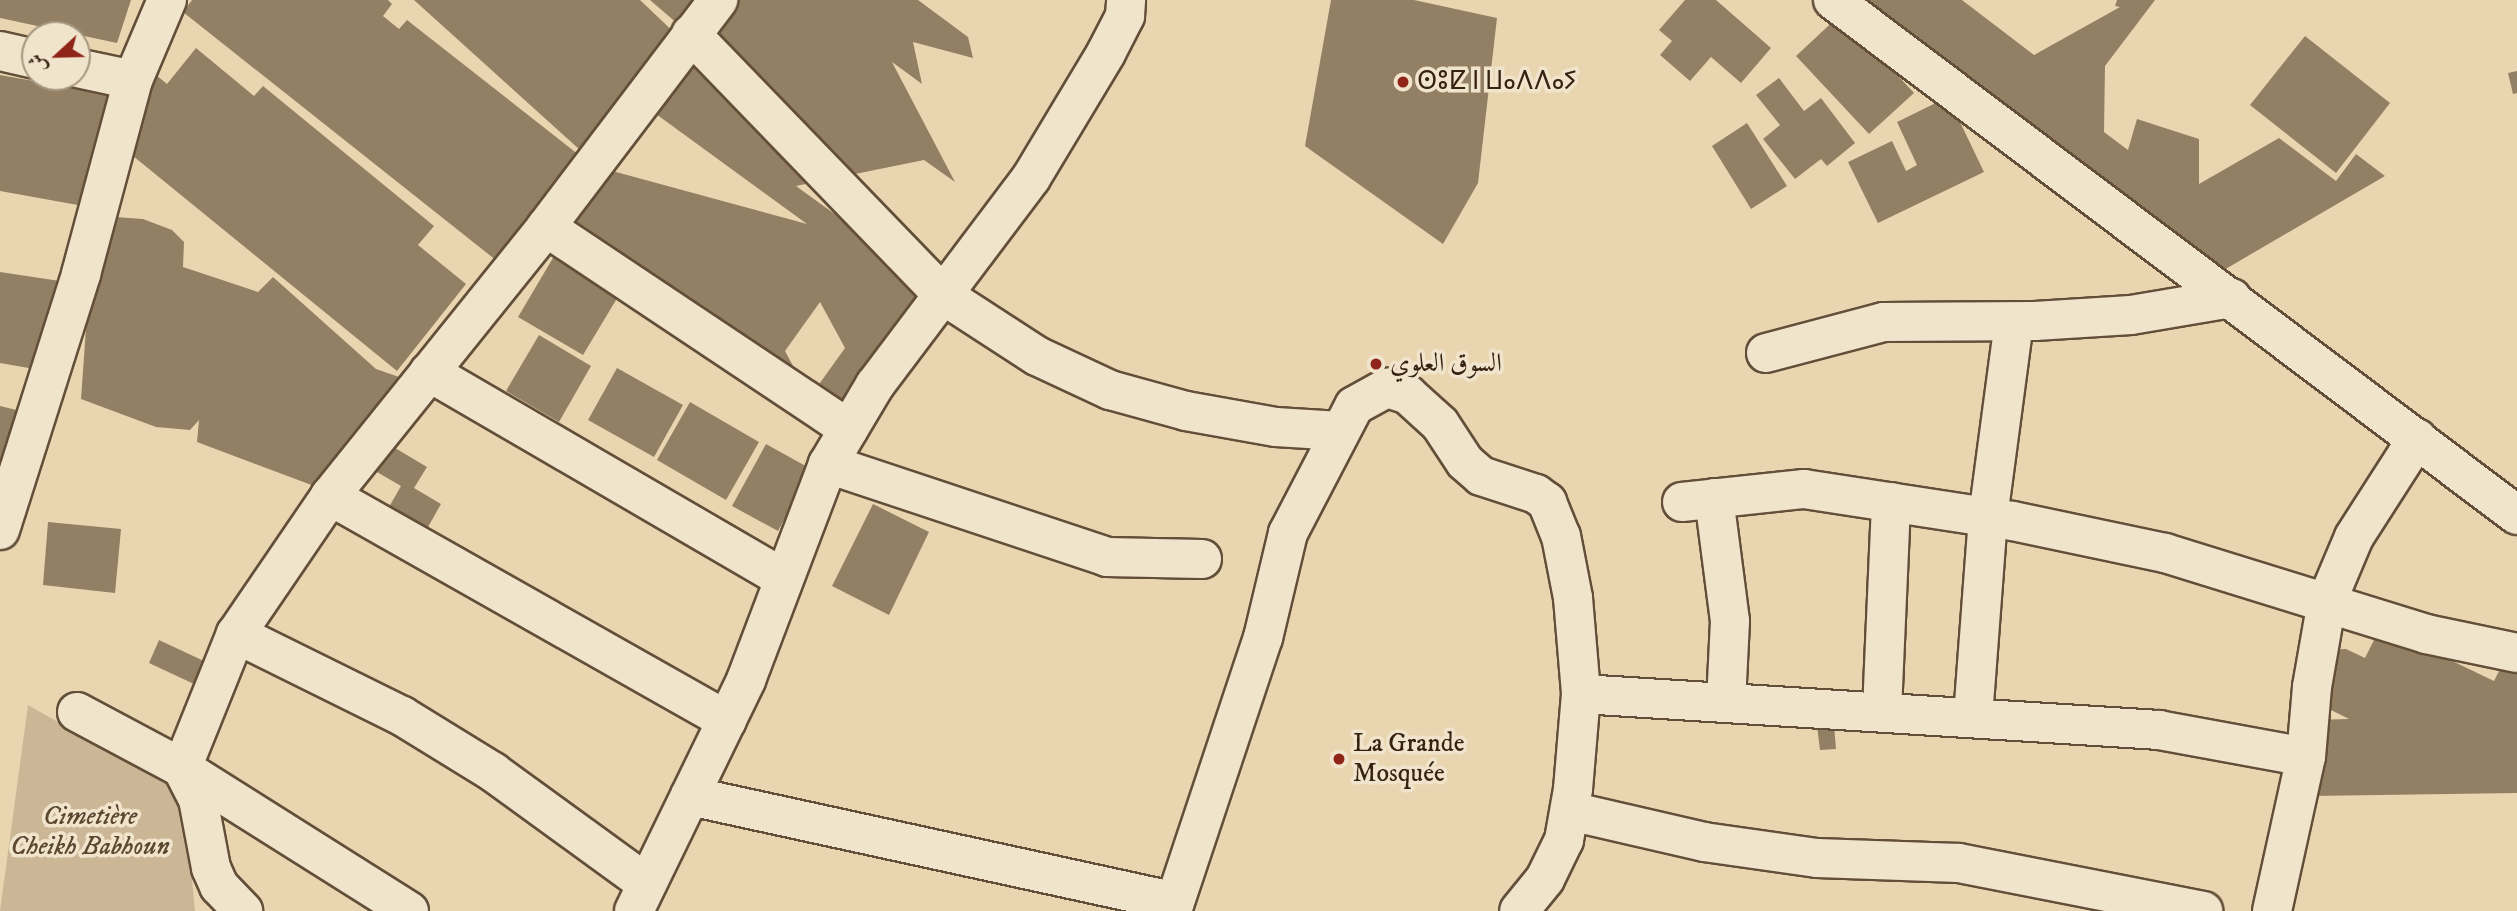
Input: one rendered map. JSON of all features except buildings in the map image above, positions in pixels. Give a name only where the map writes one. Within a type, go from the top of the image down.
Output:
[{"type":"street","points":[[0,530],[81,274],[133,80],[167,0]]},
{"type":"street","points":[[243,911],[219,886],[211,868],[198,799],[183,768],[236,634],[330,496],[547,227],[718,0]]},
{"type":"street","points":[[236,634],[402,716],[493,772],[641,898],[727,721],[828,464],[875,385],[1031,178],[1106,53],[1125,16],[1126,0]]},
{"type":"street","points":[[1833,0],[2517,515]]},
{"type":"street","points":[[691,34],[943,295],[1037,356],[1110,390],[1212,416],[1276,427],[1340,431]]},
{"type":"street","points":[[0,51],[21,56]]},
{"type":"street","points":[[91,71],[133,80]]},
{"type":"street","points":[[547,227],[849,429]]},
{"type":"street","points":[[1766,353],[1883,322],[2014,322],[2131,315],[2232,298]]},
{"type":"street","points":[[1973,717],[1988,517],[2014,322]]},
{"type":"street","points":[[429,372],[783,578]]},
{"type":"street","points":[[690,796],[1173,906],[1263,638],[1288,533],[1354,406],[1372,393],[1387,388],[1408,395],[1440,424],[1465,462],[1481,476],[1536,494],[1547,502],[1560,536],[1573,598],[1581,694],[1570,811],[1564,840],[1545,879],[1519,911]]},
{"type":"street","points":[[2272,911],[2306,757],[2327,601],[2354,537],[2417,439]]},
{"type":"street","points":[[828,464],[1107,557],[1202,559]]},
{"type":"street","points":[[1726,702],[1730,621],[1698,500],[1804,489],[1988,517],[2165,553],[2327,601],[2426,634],[2517,653]]},
{"type":"street","points":[[330,496],[727,721]]},
{"type":"street","points":[[1882,711],[1891,502]]},
{"type":"street","points":[[1581,694],[2158,730],[2306,757]]},
{"type":"street","points":[[77,712],[183,768],[409,911]]},
{"type":"street","points":[[1570,811],[1704,842],[1817,858],[1959,863],[2203,911]]},
{"type":"green space","name":"Cimetière Cheikh Babhoun","points":[[28,705],[184,794],[195,911],[0,911]]},
{"type":"place","name":"ⵙⵓⵇ ⵏ ⵡⴰⴷⴷⴰⵢ","points":[[1403,82]]},
{"type":"place","name":"السوق العلوي","points":[[1376,364]]},
{"type":"place","name":"La Grande Mosquée","points":[[1339,759]]}]
